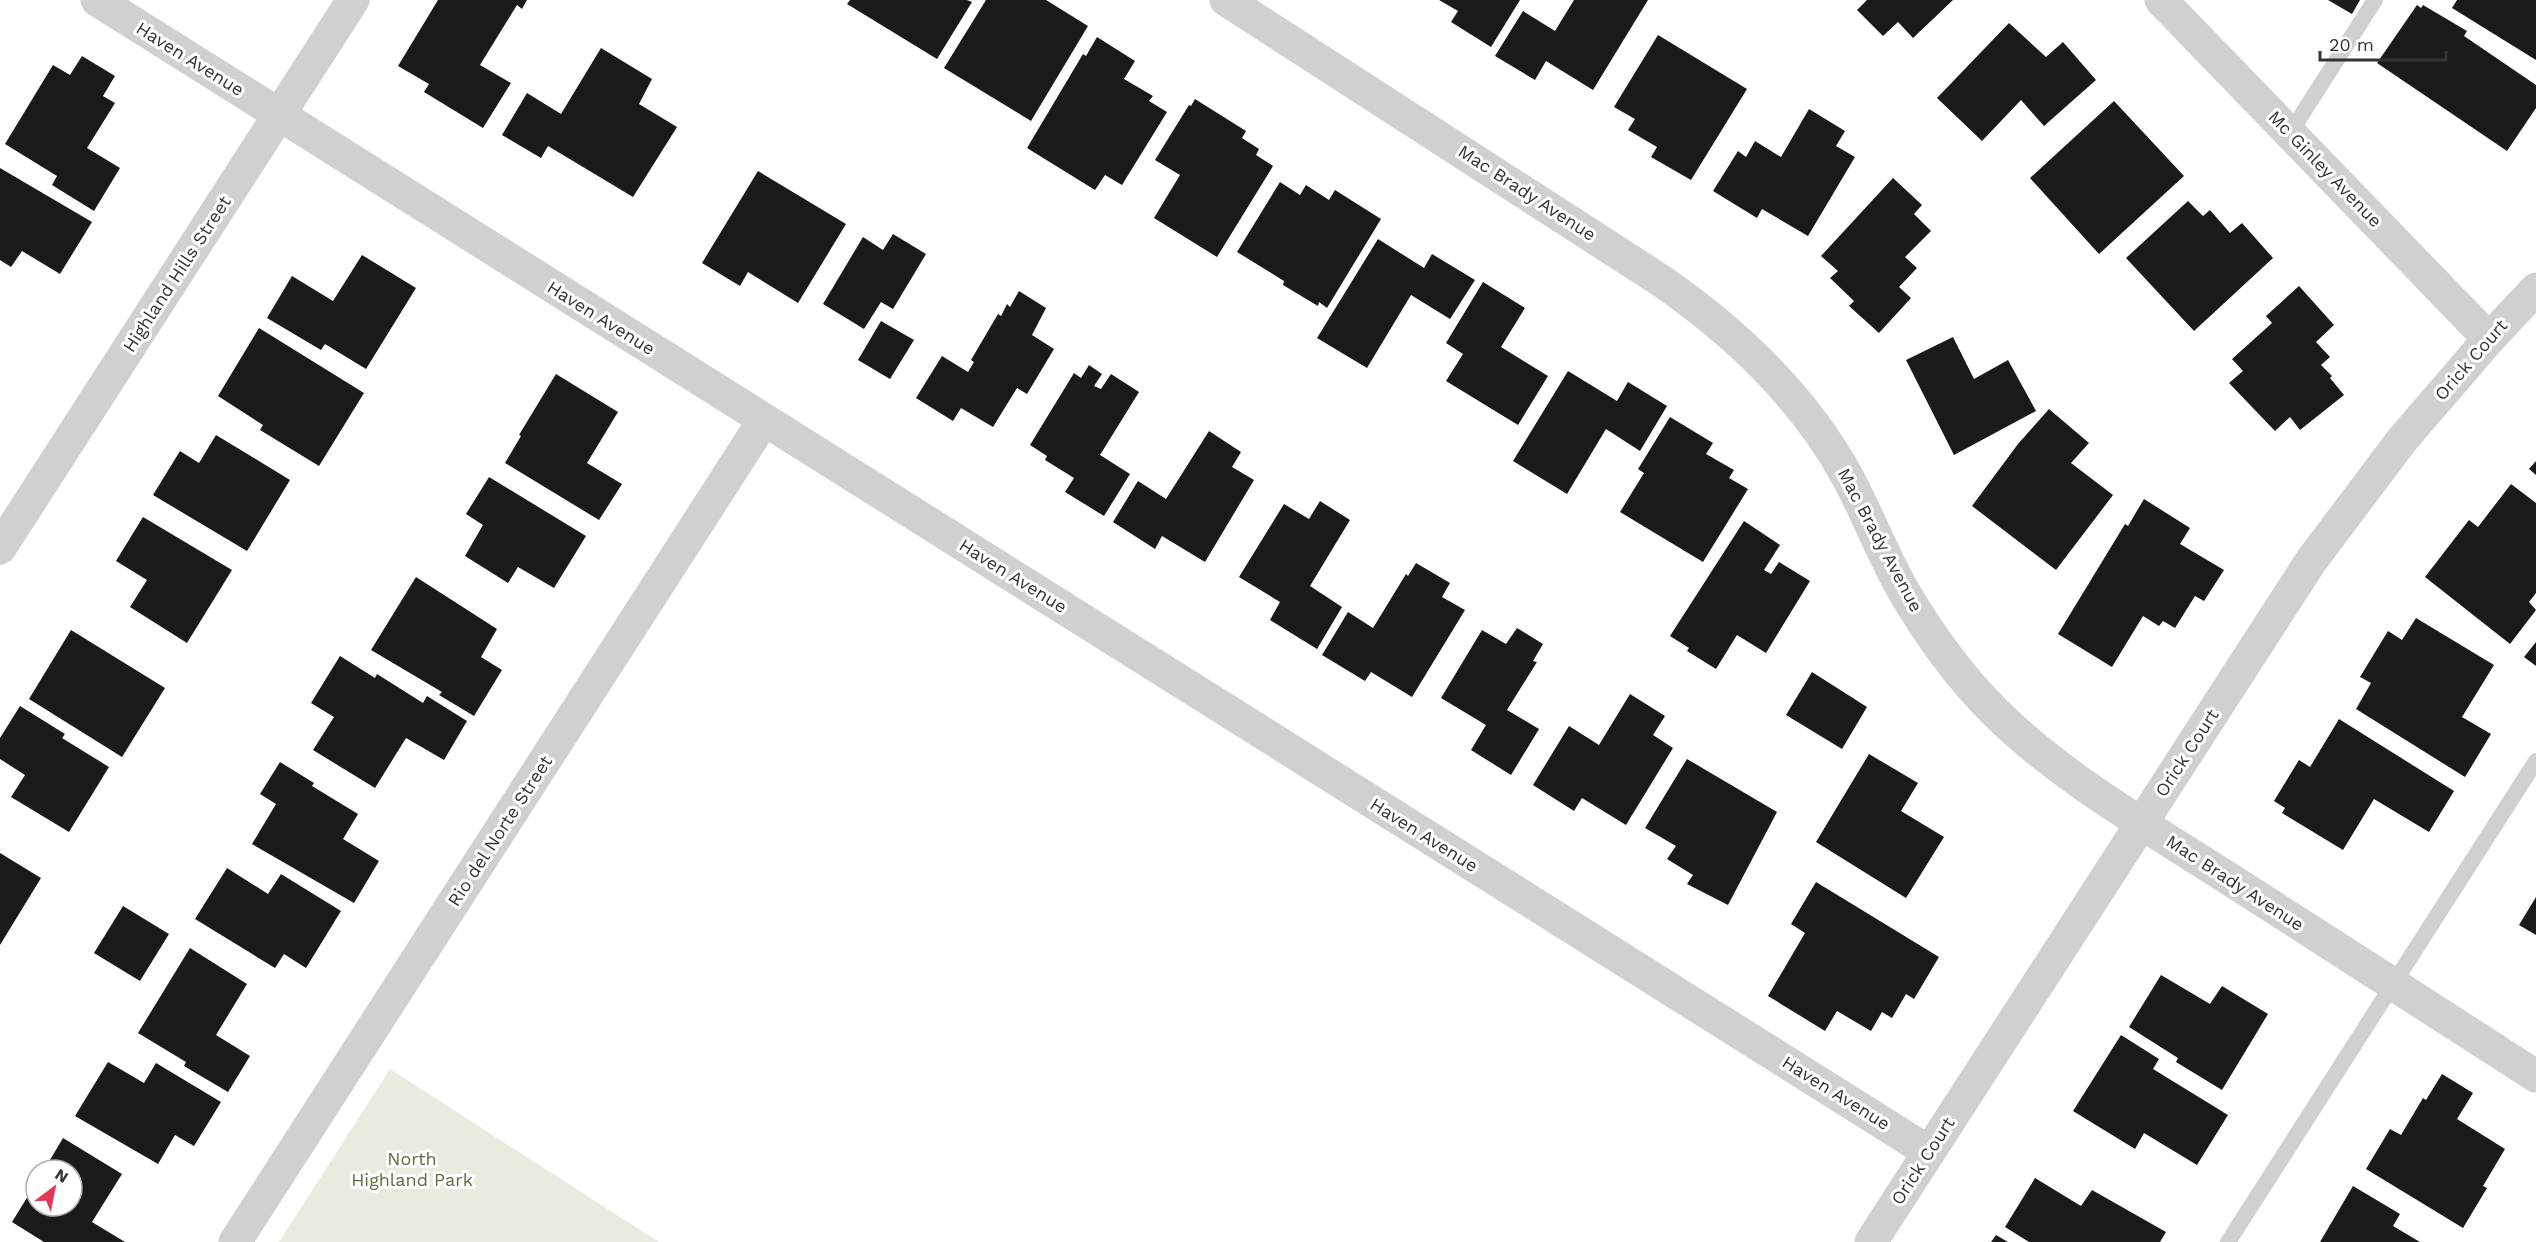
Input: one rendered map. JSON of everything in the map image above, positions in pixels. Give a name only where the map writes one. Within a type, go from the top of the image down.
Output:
[{"type":"street","name":"Haven Avenue","points":[[97,0],[1929,1152]]},
{"type":"street","name":"Highland Hills Street","points":[[0,548],[353,0]]},
{"type":"street","name":"Mac Brady Avenue","points":[[1226,0],[1660,279],[1710,316],[1761,362],[1806,415],[1845,473],[1903,590],[1941,649],[1992,709],[2044,756],[2141,823],[2536,1076]]},
{"type":"street","name":"Mc Ginley Avenue","points":[[2161,0],[2489,339]]},
{"type":"street","name":"Orick Court","points":[[1871,1242],[2311,561],[2402,440],[2489,339],[2536,289]]},
{"type":"street","name":"Rio del Norte Street","points":[[235,1242],[764,420]]},
{"type":"lane","points":[[2290,133],[2375,0]]},
{"type":"lane","points":[[2228,1242],[2536,761]]},
{"type":"green space","name":"North Highland Park","points":[[390,1069],[659,1242],[279,1242]]},
{"type":"building","points":[[438,0],[527,0],[522,9],[517,5],[480,65],[511,83],[483,128],[424,92],[429,84],[398,66]]},
{"type":"building","points":[[850,0],[967,0],[972,2],[937,59],[847,4]]},
{"type":"building","points":[[986,0],[1046,0],[1088,26],[1031,121],[944,68]]},
{"type":"building","points":[[1439,0],[1520,0],[1491,47],[1451,22],[1458,11]]},
{"type":"building","points":[[1574,0],[1648,0],[1593,90],[1546,61],[1535,80],[1495,56],[1523,11],[1555,31]]},
{"type":"building","points":[[1867,0],[1953,0],[1913,38],[1898,22],[1883,36],[1857,10]]},
{"type":"building","points":[[2328,0],[2360,0],[2352,14]]},
{"type":"building","points":[[2457,0],[2536,0],[2536,60],[2452,8]]},
{"type":"building","points":[[2417,5],[2421,8],[2423,5],[2467,31],[2464,36],[2536,85],[2536,108],[2507,151],[2377,63]]},
{"type":"building","points":[[2009,23],[2046,57],[2063,42],[2096,80],[2044,126],[2021,100],[1982,141],[1937,98]]},
{"type":"building","points":[[1658,35],[1747,89],[1691,180],[1651,157],[1657,147],[1628,130],[1635,119],[1614,107]]},
{"type":"building","points":[[1097,37],[1135,61],[1124,79],[1153,96],[1149,101],[1167,112],[1122,185],[1105,175],[1095,190],[1027,148],[1083,54],[1086,56]]},
{"type":"building","points":[[601,48],[652,79],[639,104],[677,127],[633,197],[548,146],[541,158],[502,135],[527,93],[561,114]]},
{"type":"building","points":[[82,56],[115,76],[103,96],[115,103],[87,148],[120,168],[94,211],[52,185],[57,176],[5,144],[53,65],[70,75]]},
{"type":"building","points":[[1195,99],[1246,131],[1242,138],[1259,149],[1256,155],[1273,166],[1217,257],[1154,218],[1180,175],[1155,160]]},
{"type":"building","points":[[2114,101],[2184,176],[2099,254],[2030,178]]},
{"type":"building","points":[[1809,109],[1845,131],[1836,146],[1855,157],[1808,236],[1762,209],[1757,218],[1713,191],[1738,151],[1746,157],[1755,141],[1781,157]]},
{"type":"building","points":[[0,168],[92,222],[60,274],[22,251],[11,267],[0,260]]},
{"type":"building","points":[[758,171],[846,224],[798,303],[748,272],[740,286],[702,263]]},
{"type":"building","points":[[1893,178],[1922,205],[1914,214],[1931,231],[1905,257],[1917,268],[1899,287],[1911,298],[1879,333],[1849,306],[1854,301],[1830,278],[1838,271],[1821,256]]},
{"type":"building","points":[[1280,182],[1300,195],[1306,185],[1329,200],[1335,190],[1381,219],[1327,308],[1319,302],[1318,306],[1283,285],[1284,281],[1237,252]]},
{"type":"building","points":[[2188,201],[2203,216],[2210,210],[2230,233],[2242,223],[2273,258],[2194,331],[2126,258]]},
{"type":"building","points":[[893,234],[926,254],[893,309],[881,302],[864,329],[823,304],[863,237],[883,250]]},
{"type":"building","points":[[1378,239],[1424,268],[1432,254],[1475,280],[1450,319],[1411,295],[1367,368],[1317,338]]},
{"type":"building","points":[[362,255],[416,288],[366,369],[325,344],[321,350],[267,318],[292,276],[333,301]]},
{"type":"building","points":[[1483,282],[1525,308],[1501,347],[1548,376],[1518,425],[1446,381],[1463,354],[1446,343]]},
{"type":"building","points":[[2299,286],[2334,325],[2316,342],[2330,357],[2321,365],[2332,376],[2330,378],[2344,395],[2300,430],[2290,417],[2275,431],[2229,383],[2243,371],[2232,359],[2272,323],[2266,316]]},
{"type":"building","points":[[1019,291],[1046,308],[1032,335],[1054,349],[1027,394],[1017,388],[993,427],[961,408],[953,421],[916,398],[942,356],[968,372],[974,362],[971,360],[998,314],[1001,316],[1007,304],[1010,307]]},
{"type":"building","points":[[881,321],[914,340],[890,379],[858,360]]},
{"type":"building","points":[[259,328],[364,393],[319,466],[260,430],[263,425],[218,396]]},
{"type":"building","points":[[1953,337],[1974,379],[2008,360],[2036,411],[1954,455],[1906,360]]},
{"type":"building","points":[[1089,365],[1102,374],[1094,386],[1101,389],[1111,374],[1139,392],[1100,455],[1130,474],[1104,516],[1065,492],[1074,478],[1045,460],[1047,456],[1030,445],[1074,373],[1081,378]]},
{"type":"building","points":[[1568,371],[1617,401],[1628,382],[1667,406],[1640,451],[1606,429],[1567,494],[1513,461]]},
{"type":"building","points":[[556,374],[618,412],[587,463],[622,484],[599,520],[505,463]]},
{"type":"building","points":[[2049,409],[2089,443],[2071,463],[2113,495],[2056,570],[1972,506],[2018,444]]},
{"type":"building","points":[[1670,417],[1713,443],[1706,454],[1734,470],[1729,478],[1748,489],[1703,562],[1620,512],[1644,473],[1638,469]]},
{"type":"building","points":[[1209,431],[1241,452],[1232,467],[1254,480],[1205,562],[1162,536],[1155,549],[1113,522],[1138,481],[1166,499]]},
{"type":"building","points":[[216,435],[290,480],[247,551],[153,495],[180,451],[199,463]]},
{"type":"building","points":[[2536,461],[2536,475],[2529,469]]},
{"type":"building","points":[[489,477],[586,536],[554,588],[518,567],[508,583],[465,556],[483,525],[466,514]]},
{"type":"building","points":[[2511,484],[2536,503],[2536,593],[2529,602],[2536,610],[2510,644],[2425,577],[2469,520],[2478,527]]},
{"type":"building","points":[[2144,499],[2190,528],[2180,544],[2224,570],[2204,601],[2195,596],[2175,628],[2163,621],[2159,626],[2143,616],[2112,667],[2058,634],[2125,524],[2128,526]]},
{"type":"building","points":[[1320,501],[1350,520],[1310,586],[1342,607],[1317,649],[1270,620],[1280,602],[1239,577],[1284,504],[1309,519]]},
{"type":"building","points":[[143,517],[232,570],[187,643],[130,607],[147,580],[116,561]]},
{"type":"building","points":[[1744,521],[1780,545],[1764,570],[1771,574],[1779,562],[1810,581],[1766,653],[1737,635],[1716,669],[1687,651],[1689,648],[1670,636]]},
{"type":"building","points":[[1416,563],[1450,583],[1442,597],[1465,610],[1412,697],[1371,672],[1365,681],[1322,655],[1348,612],[1373,628],[1406,574],[1408,576]]},
{"type":"building","points":[[416,577],[497,629],[481,657],[502,670],[474,716],[439,695],[442,692],[371,650]]},
{"type":"building","points":[[2416,618],[2494,665],[2462,717],[2491,734],[2465,777],[2356,709],[2371,683],[2360,677],[2388,631],[2402,640]]},
{"type":"building","points":[[1517,628],[1543,644],[1533,661],[1537,662],[1507,710],[1539,729],[1511,775],[1471,750],[1486,725],[1441,698],[1482,630],[1506,644]]},
{"type":"building","points":[[71,630],[165,688],[122,757],[29,699]]},
{"type":"building","points":[[2536,642],[2536,666],[2524,657]]},
{"type":"building","points":[[340,656],[375,678],[377,674],[423,703],[427,696],[467,721],[444,760],[406,738],[375,788],[313,750],[334,717],[311,703]]},
{"type":"building","points":[[1812,672],[1867,707],[1842,749],[1786,715]]},
{"type":"building","points":[[1630,694],[1665,716],[1653,735],[1673,748],[1626,825],[1582,798],[1574,811],[1533,785],[1569,726],[1599,745]]},
{"type":"building","points":[[20,706],[65,734],[62,738],[109,767],[69,832],[11,797],[25,775],[0,759],[0,738]]},
{"type":"building","points":[[2339,719],[2454,791],[2429,832],[2374,799],[2343,850],[2282,813],[2285,808],[2274,801],[2299,760],[2310,767]]},
{"type":"building","points":[[1869,754],[1918,783],[1901,811],[1944,837],[1906,898],[1816,842]]},
{"type":"building","points":[[1687,759],[1777,812],[1728,905],[1687,884],[1693,875],[1667,859],[1676,846],[1645,828]]},
{"type":"building","points":[[280,762],[314,783],[312,786],[358,814],[343,839],[379,861],[354,903],[252,844],[276,804],[260,794]]},
{"type":"building","points":[[0,853],[41,878],[0,945]]},
{"type":"building","points":[[227,868],[268,894],[281,874],[341,911],[306,968],[284,954],[275,968],[195,919]]},
{"type":"building","points":[[1816,882],[1939,957],[1914,999],[1906,994],[1892,1018],[1882,1012],[1871,1031],[1837,1011],[1825,1031],[1768,996],[1805,933],[1791,924]]},
{"type":"building","points":[[2536,897],[2536,935],[2519,925]]},
{"type":"building","points":[[123,906],[169,934],[140,981],[94,953]]},
{"type":"building","points":[[190,948],[247,984],[216,1035],[250,1056],[228,1092],[184,1066],[186,1062],[138,1033]]},
{"type":"building","points":[[2161,975],[2210,1004],[2222,986],[2268,1014],[2222,1090],[2176,1062],[2178,1058],[2129,1027]]},
{"type":"building","points":[[2121,1035],[2159,1059],[2153,1069],[2228,1115],[2197,1165],[2144,1133],[2135,1149],[2073,1111]]},
{"type":"building","points":[[108,1062],[144,1083],[156,1063],[221,1102],[194,1146],[175,1135],[158,1164],[75,1116]]},
{"type":"building","points":[[2442,1074],[2473,1093],[2457,1119],[2505,1149],[2483,1186],[2487,1188],[2463,1228],[2366,1169],[2390,1129],[2401,1135],[2423,1098],[2426,1100]]},
{"type":"building","points":[[63,1138],[122,1174],[92,1222],[125,1242],[44,1242],[12,1222],[24,1202],[24,1218],[84,1218],[84,1158],[51,1158]]},
{"type":"building","points":[[2035,1178],[2081,1206],[2092,1190],[2166,1232],[2160,1242],[2029,1242],[2005,1227]]},
{"type":"building","points":[[2353,1186],[2400,1214],[2393,1226],[2420,1242],[2320,1242]]},
{"type":"building","points":[[1996,1235],[2008,1242],[1991,1242]]}]
